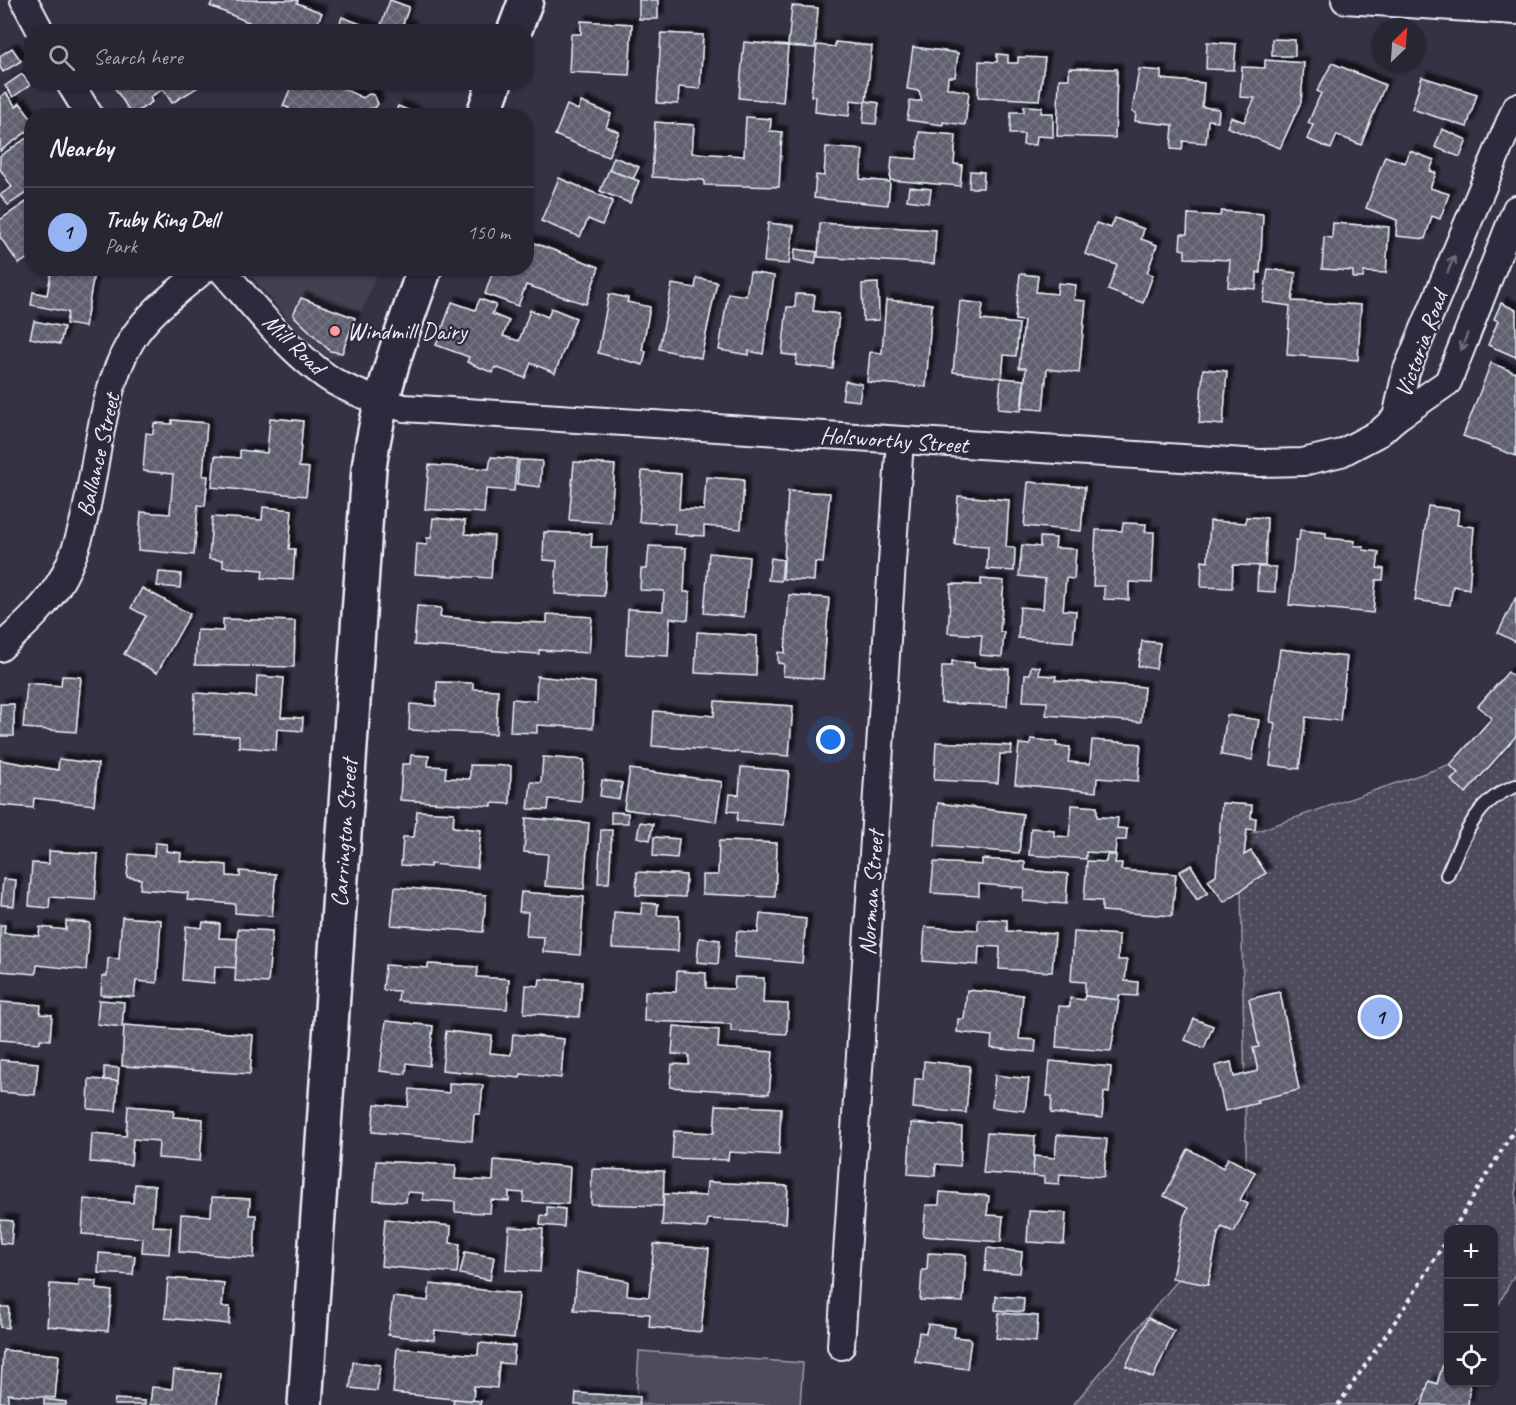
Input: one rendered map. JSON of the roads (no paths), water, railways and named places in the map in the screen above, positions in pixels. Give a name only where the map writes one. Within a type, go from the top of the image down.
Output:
[{"type":"main road","points":[[517,24],[526,0]]},
{"type":"main road","points":[[486,108],[492,90]]},
{"type":"main road","name":"Carrington Street","points":[[305,1405],[374,432],[396,351],[423,276]]},
{"type":"street","points":[[24,0],[37,24]]},
{"type":"street","points":[[1345,0],[1516,11]]},
{"type":"street","points":[[74,90],[85,108]]},
{"type":"street","name":"Victoria Road","points":[[1396,418],[1406,372],[1516,107]]},
{"type":"street","name":"Victoria Road","points":[[1396,418],[1448,382],[1516,209]]},
{"type":"street","name":"Ballance Street","points":[[0,648],[44,607],[64,576],[78,542],[100,432],[116,379],[131,341],[159,307],[196,276]]},
{"type":"street","name":"Mill Road","points":[[227,276],[288,342],[327,376],[381,401]]},
{"type":"street","name":"Holsworthy Street","points":[[381,401],[404,408],[1260,463],[1303,462],[1341,453],[1380,433],[1396,418]]},
{"type":"street","name":"Norman Street","points":[[841,1346],[900,440]]},
{"type":"lane","points":[[1447,875],[1477,813],[1495,796],[1516,786]]},
{"type":"place","name":"Windmill Dairy","points":[[335,331]]},
{"type":"place","name":"Truby King Dell","points":[[1380,1017]]}]
